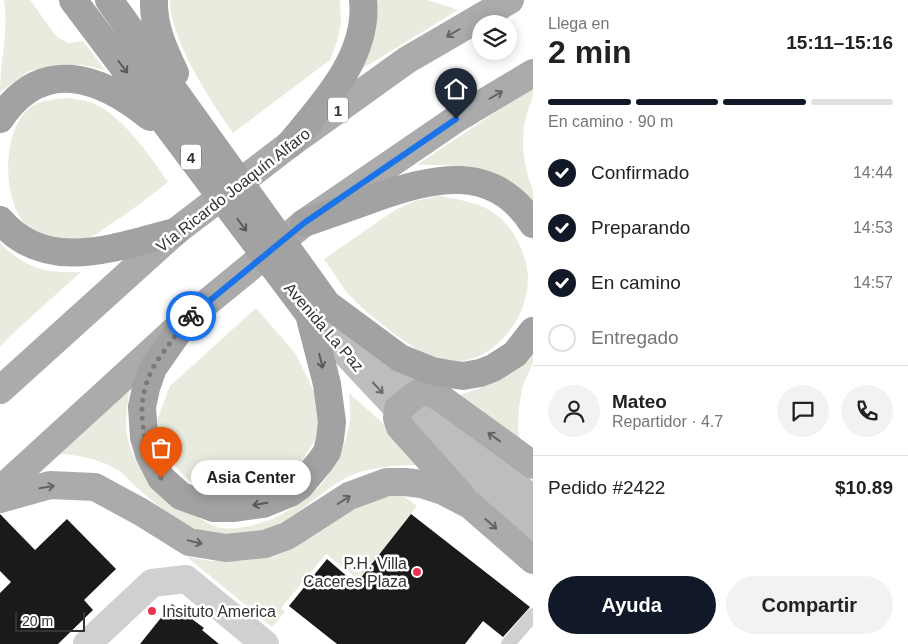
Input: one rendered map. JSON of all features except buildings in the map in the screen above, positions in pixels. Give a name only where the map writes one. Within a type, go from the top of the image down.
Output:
[{"type":"highway","points":[[53,0],[77,32],[89,40],[113,33],[131,11],[126,0]]},
{"type":"highway","name":"Avenida La Paz","points":[[73,0],[190,134],[318,309]]},
{"type":"highway","name":"Avenida La Paz","points":[[109,0],[190,134]]},
{"type":"highway","points":[[154,0],[153,8],[157,27],[190,134]]},
{"type":"highway","points":[[290,144],[338,84],[356,48],[363,20],[363,0]]},
{"type":"highway","points":[[0,119],[16,99],[35,86],[61,78],[76,79],[88,81],[116,92],[132,103],[190,134]]},
{"type":"highway","points":[[304,223],[406,187],[452,178],[483,184],[497,190],[520,208],[533,224]]},
{"type":"highway","points":[[0,220],[15,235],[27,243],[38,248],[70,253],[106,249],[175,232]]},
{"type":"highway","points":[[318,309],[415,365],[463,376],[486,370],[506,361],[527,338]]},
{"type":"highway","points":[[188,318],[152,368],[142,407],[142,423],[146,445],[161,478],[181,496],[214,508],[234,508],[263,504],[275,500],[300,486],[327,452],[332,422],[318,309]]},
{"type":"main road","name":"Vía Ricardo Joaquín Alfaro","points":[[0,390],[175,232],[290,144],[407,60],[510,0]]},
{"type":"main road","points":[[0,490],[188,318],[304,223],[456,119],[533,74]]},
{"type":"main road","name":"Avenida La Paz","points":[[318,309],[413,396],[533,500]]},
{"type":"main road","name":"Avenida La Paz","points":[[318,309],[412,424],[533,531]]},
{"type":"main road","points":[[533,465],[442,399],[427,391],[418,393],[398,409],[396,418],[400,427],[412,442],[470,505],[533,560]]},
{"type":"main road","points":[[0,499],[50,485],[95,487],[141,512],[189,542],[226,548],[265,544],[287,536],[349,496],[386,482],[421,484],[443,491],[470,505]]},
{"type":"street","points":[[87,644],[152,583],[186,579],[265,644]]},
{"type":"lane","points":[[508,644],[533,615]]},
{"type":"shaded area","points":[[4,0],[30,0],[56,36],[68,43],[83,41],[105,70],[82,65],[57,65],[29,71],[0,92],[5,35]]},
{"type":"shaded area","points":[[170,0],[340,0],[341,22],[338,39],[330,60],[233,133],[203,87],[184,51],[176,32]]},
{"type":"shaded area","points":[[372,0],[428,0],[458,10],[357,72]]},
{"type":"shaded area","points":[[533,87],[533,95],[524,124],[523,146],[525,163],[533,190],[533,212],[467,168],[446,165],[417,165]]},
{"type":"shaded area","points":[[71,98],[90,102],[112,115],[134,136],[168,182],[132,210],[95,235],[77,240],[55,239],[31,230],[21,218],[14,203],[9,185],[8,166],[10,147],[15,129],[23,115],[39,103]]},
{"type":"shaded area","points":[[440,196],[468,202],[494,213],[513,233],[522,251],[527,269],[526,295],[521,311],[513,326],[503,339],[490,350],[476,358],[460,362],[443,361],[433,358],[396,335],[353,299],[324,259],[395,210],[415,201]]},
{"type":"shaded area","points":[[0,243],[9,252],[37,268],[57,272],[81,272],[0,347]]},
{"type":"shaded area","points":[[256,308],[295,353],[314,391],[319,422],[316,438],[302,461],[283,477],[257,488],[229,493],[209,489],[189,481],[166,456],[156,423],[170,386]]},
{"type":"shaded area","points":[[533,347],[533,363],[523,385],[519,407],[518,431],[522,445],[471,402],[455,397],[500,378]]},
{"type":"shaded area","points":[[131,379],[126,428],[129,444],[135,458],[149,476],[177,503],[218,528],[234,528],[261,523],[288,511],[321,485],[329,474],[344,444],[350,417],[349,393],[430,465],[385,467],[352,475],[329,489],[293,516],[267,530],[236,536],[205,532],[192,528],[168,514],[122,473],[109,465],[84,457],[48,453]]},
{"type":"shaded area","points":[[398,492],[417,506],[359,580],[326,554],[281,608],[285,612],[272,627],[187,557],[210,561],[238,561],[273,557],[295,548],[319,525],[348,506]]},
{"type":"way so far","points":[[161,478],[149,454],[144,437],[142,407],[152,368],[191,316]]},
{"type":"place","name":"Asia Center","points":[[161,478]]},
{"type":"place","name":"P.H. Villa Caceres Plaza","points":[[417,572]]},
{"type":"place","name":"Insituto America","points":[[152,611]]},
{"type":"route","points":[[191,316],[304,223],[456,119]]}]
